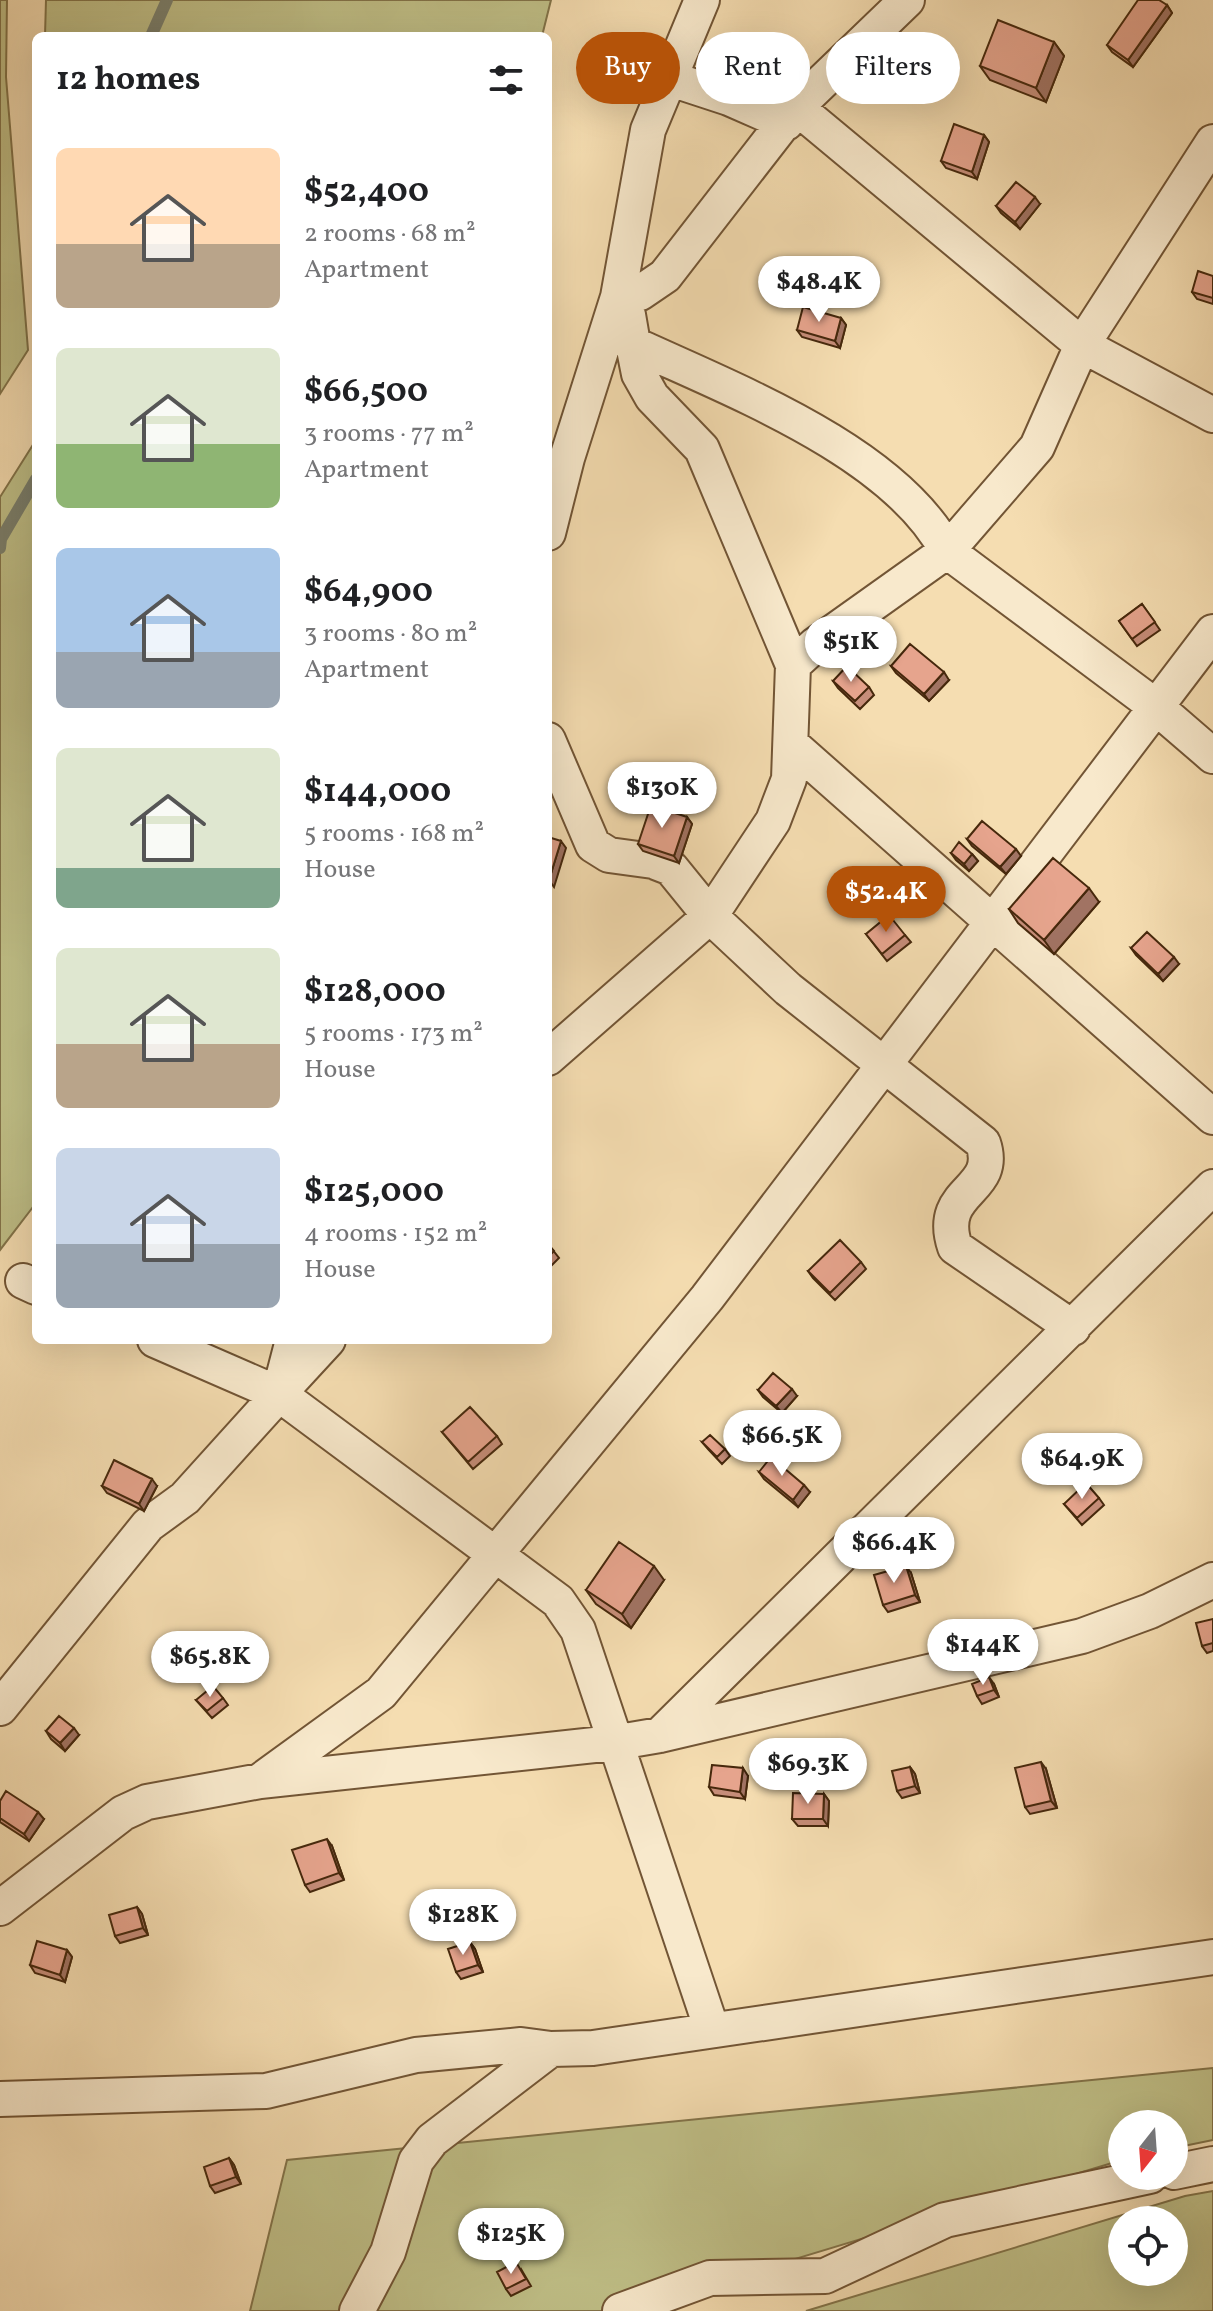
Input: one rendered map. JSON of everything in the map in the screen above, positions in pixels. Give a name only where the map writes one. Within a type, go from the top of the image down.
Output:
[{"type":"street","points":[[680,56],[702,0]]},
{"type":"street","points":[[618,297],[640,293],[665,276],[791,115],[907,0]]},
{"type":"street","points":[[680,82],[791,115],[1082,345],[1213,415]]},
{"type":"street","points":[[552,517],[567,458],[618,297],[648,130],[660,104]]},
{"type":"street","points":[[793,665],[815,645],[947,551],[1037,447],[1082,345],[1213,142]]},
{"type":"street","points":[[552,1054],[710,916],[773,821],[789,779],[792,745],[789,701],[793,665],[702,449],[652,397],[639,374],[628,315],[618,297]]},
{"type":"street","points":[[633,344],[783,414],[858,461],[932,522],[947,551],[1155,706],[1213,756]]},
{"type":"street","points":[[260,1781],[381,1693],[707,1298],[1213,632]]},
{"type":"street","points":[[792,745],[1213,1117]]},
{"type":"street","points":[[552,749],[593,845],[609,855],[653,861],[671,868],[710,916],[788,989],[983,1143],[987,1156],[985,1171],[950,1214],[949,1230],[955,1247],[1073,1328]]},
{"type":"street","points":[[660,1735],[1213,1187]]},
{"type":"street","points":[[164,1344],[279,1394],[558,1601],[578,1630],[613,1743],[712,2030]]},
{"type":"street","points":[[279,1394],[292,1344]]},
{"type":"street","points":[[0,1708],[148,1525],[185,1498],[324,1344]]},
{"type":"street","points":[[0,1908],[123,1813],[147,1802],[260,1781],[613,1743],[660,1735],[1082,1636],[1150,1611],[1213,1580]]},
{"type":"street","points":[[0,2099],[266,2091],[416,2055],[508,2045],[551,2049],[593,2048],[1213,1957]]},
{"type":"street","points":[[357,2311],[388,2252],[416,2161],[424,2150],[432,2140],[551,2049]]},
{"type":"street","points":[[1188,2169],[1213,2164]]},
{"type":"street","points":[[620,2311],[710,2278],[825,2276],[945,2220],[1108,2185]]},
{"type":"green space","points":[[0,0],[7,0],[6,77],[28,350],[0,394]]},
{"type":"green space","points":[[46,0],[551,0],[543,32],[45,32]]},
{"type":"green space","points":[[32,446],[32,1208],[0,1250],[0,497]]},
{"type":"green space","points":[[1213,2068],[1213,2140],[1188,2145],[1188,2110],[1108,2110],[1108,2164],[716,2283],[666,2311],[250,2311],[287,2160]]},
{"type":"green space","points":[[1213,2191],[1213,2311],[806,2311],[1108,2219],[1108,2286],[1188,2286],[1188,2206],[1152,2206]]},
{"type":"building","points":[[1138,0],[1159,0],[1167,5],[1128,60],[1107,45]]},
{"type":"building","points":[[998,20],[1054,42],[1036,88],[980,66]]},
{"type":"building","points":[[954,124],[984,135],[972,172],[941,161]]},
{"type":"building","points":[[1016,182],[1035,197],[1015,222],[996,206]]},
{"type":"building","points":[[1198,271],[1213,276],[1213,298],[1192,292]]},
{"type":"building","points":[[803,307],[841,318],[835,341],[797,330]]},
{"type":"building","points":[[1142,604],[1155,622],[1132,639],[1119,621]]},
{"type":"building","points":[[910,644],[944,672],[924,694],[891,666]]},
{"type":"building","points":[[847,666],[869,687],[855,701],[833,681]]},
{"type":"building","points":[[651,805],[687,817],[674,856],[638,844]]},
{"type":"building","points":[[982,821],[1016,849],[1000,867],[967,839]]},
{"type":"building","points":[[552,838],[561,841],[552,870]]},
{"type":"building","points":[[959,842],[972,854],[964,864],[951,853]]},
{"type":"building","points":[[1053,858],[1089,888],[1044,940],[1009,909]]},
{"type":"building","points":[[889,915],[905,935],[882,954],[866,934]]},
{"type":"building","points":[[1147,932],[1174,957],[1158,974],[1131,948]]},
{"type":"building","points":[[840,1240],[861,1262],[830,1293],[808,1271]]},
{"type":"building","points":[[773,1373],[792,1389],[776,1406],[758,1390]]},
{"type":"building","points":[[470,1407],[497,1436],[468,1462],[442,1432]]},
{"type":"building","points":[[710,1435],[725,1449],[717,1457],[702,1442]]},
{"type":"building","points":[[771,1457],[804,1485],[793,1500],[759,1472]]},
{"type":"building","points":[[114,1460],[152,1479],[139,1504],[102,1486]]},
{"type":"building","points":[[1086,1483],[1099,1498],[1077,1518],[1064,1504]]},
{"type":"building","points":[[619,1542],[654,1566],[622,1614],[586,1590]]},
{"type":"building","points":[[906,1566],[915,1595],[883,1605],[874,1575]]},
{"type":"building","points":[[1213,1619],[1213,1643],[1202,1646],[1196,1623]]},
{"type":"building","points":[[989,1677],[994,1690],[977,1696],[972,1684]]},
{"type":"building","points":[[213,1686],[223,1698],[207,1711],[196,1700]]},
{"type":"building","points":[[59,1716],[74,1728],[60,1743],[46,1731]]},
{"type":"building","points":[[1041,1762],[1051,1801],[1025,1807],[1015,1768]]},
{"type":"building","points":[[712,1765],[743,1768],[740,1792],[709,1787]]},
{"type":"building","points":[[910,1767],[915,1786],[897,1791],[892,1771]]},
{"type":"building","points":[[6,1791],[38,1812],[24,1834],[0,1818],[0,1801]]},
{"type":"building","points":[[793,1793],[824,1794],[823,1819],[792,1819]]},
{"type":"building","points":[[327,1839],[339,1873],[305,1885],[292,1850]]},
{"type":"building","points":[[137,1907],[143,1928],[115,1936],[109,1915]]},
{"type":"building","points":[[37,1941],[67,1950],[60,1975],[30,1965]]},
{"type":"building","points":[[470,1942],[478,1965],[456,1972],[448,1949]]},
{"type":"building","points":[[229,2158],[236,2177],[210,2186],[204,2167]]},
{"type":"building","points":[[516,2262],[526,2279],[506,2289],[497,2272]]},
{"type":"waterway","points":[[153,32],[167,0]]},
{"type":"waterway","points":[[0,548],[1,539],[32,486]]}]
